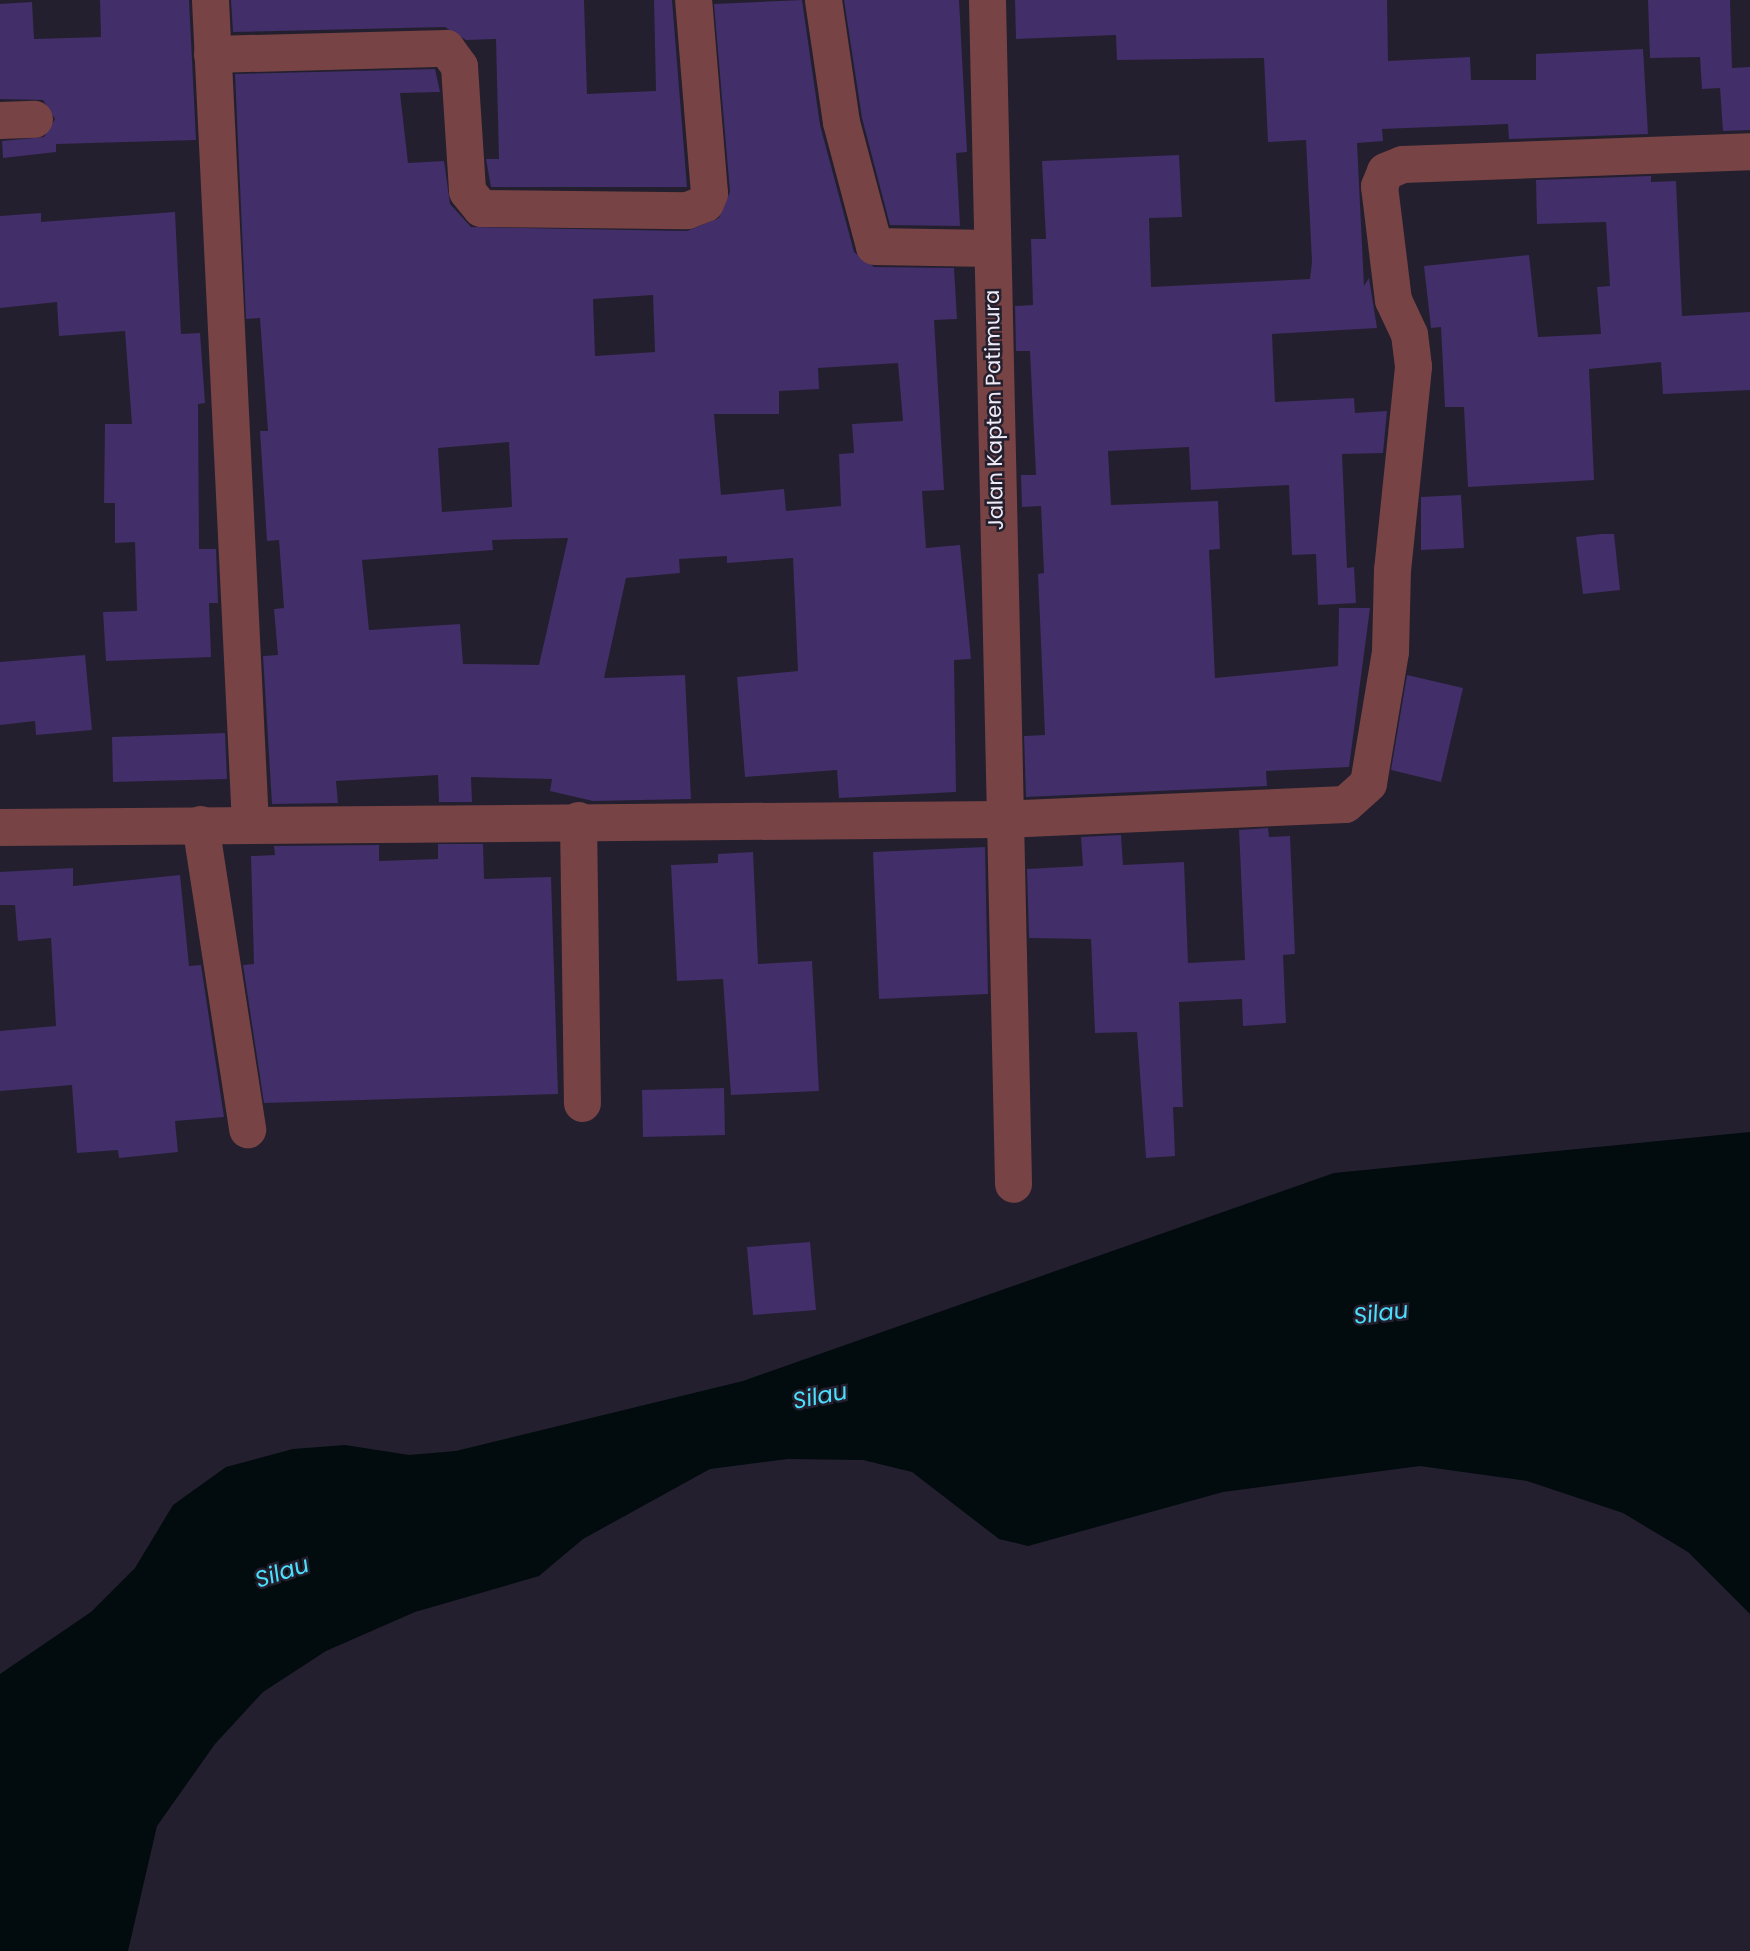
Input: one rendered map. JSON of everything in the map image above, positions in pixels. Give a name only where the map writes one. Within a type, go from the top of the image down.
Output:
[{"type":"street","points":[[210,0],[250,825]]},
{"type":"street","points":[[212,54],[446,48],[459,65],[467,191],[481,208],[687,210],[705,203],[709,193],[693,0]]},
{"type":"street","points":[[823,0],[841,122],[874,246],[991,248]]},
{"type":"street","name":"Jalan Kapten Patimura","points":[[987,0],[1001,819],[1013,1184]]},
{"type":"street","points":[[0,827],[578,820],[1001,819],[1324,809],[1359,798],[1368,783],[1394,622],[1392,570],[1413,366],[1409,334],[1393,300],[1379,186],[1385,171],[1402,164],[1750,151]]},
{"type":"street","points":[[578,820],[582,1103]]},
{"type":"street","points":[[200,824],[247,1129]]},
{"type":"water","name":"Silau","points":[[1750,1132],[1750,1614],[1688,1552],[1623,1513],[1527,1481],[1420,1466],[1223,1492],[1028,1546],[999,1539],[912,1472],[863,1460],[788,1459],[710,1469],[583,1539],[539,1576],[415,1612],[326,1651],[263,1692],[215,1744],[157,1826],[128,1951],[0,1951],[0,1674],[91,1612],[135,1568],[173,1505],[226,1467],[293,1449],[345,1445],[409,1455],[456,1451],[743,1381],[1334,1173]]},
{"type":"building","points":[[100,0],[189,0],[196,140],[56,144],[56,152],[3,158],[2,141],[44,137],[55,119],[43,100],[0,99],[0,4],[32,2],[34,39],[101,37]]},
{"type":"building","points":[[231,0],[584,0],[587,94],[656,91],[654,0],[672,0],[687,187],[491,187],[486,159],[499,159],[496,39],[466,40],[445,27],[233,32]]},
{"type":"building","points":[[802,0],[820,125],[854,252],[874,267],[954,268],[957,319],[934,320],[944,490],[922,491],[926,548],[960,545],[971,659],[954,660],[956,792],[839,798],[837,770],[745,777],[737,677],[798,671],[793,558],[727,563],[727,556],[679,559],[680,573],[626,578],[604,678],[685,675],[691,799],[593,801],[550,791],[552,779],[471,777],[472,802],[439,802],[438,775],[336,781],[338,803],[272,804],[263,656],[278,655],[274,609],[284,608],[279,540],[267,541],[260,431],[268,431],[260,318],[246,319],[235,74],[435,69],[440,92],[400,93],[408,163],[444,161],[450,204],[471,227],[687,231],[719,218],[730,192],[714,4]],"holes":[[[653,295],[655,352],[595,356],[593,299]],[[898,363],[903,421],[852,424],[854,453],[839,454],[841,506],[786,511],[784,489],[721,495],[714,414],[779,414],[779,391],[819,389],[818,368]],[[509,442],[512,507],[442,512],[438,448]],[[568,538],[539,665],[463,664],[460,624],[369,630],[362,560],[493,550],[492,540]]]},
{"type":"building","points":[[844,0],[959,0],[967,152],[956,153],[960,226],[890,225],[862,118]]},
{"type":"building","points":[[1015,0],[1387,0],[1388,61],[1470,57],[1471,80],[1536,80],[1536,54],[1643,49],[1648,134],[1509,139],[1508,124],[1382,129],[1383,141],[1357,143],[1364,286],[1369,278],[1377,328],[1272,334],[1275,402],[1354,398],[1355,413],[1387,411],[1383,453],[1342,454],[1347,568],[1354,567],[1356,603],[1318,605],[1316,554],[1292,555],[1289,485],[1191,490],[1189,447],[1108,451],[1111,505],[1218,501],[1220,549],[1209,550],[1215,678],[1338,666],[1339,608],[1370,608],[1349,767],[1266,771],[1267,786],[1026,797],[1024,736],[1045,735],[1038,574],[1044,573],[1041,506],[1022,507],[1021,475],[1036,475],[1030,351],[1016,351],[1015,306],[1033,305],[1031,239],[1046,239],[1042,161],[1179,155],[1182,217],[1149,218],[1151,287],[1310,279],[1312,262],[1306,140],[1268,142],[1264,58],[1117,60],[1116,35],[1016,39]]},
{"type":"building","points":[[1648,0],[1730,0],[1732,68],[1750,67],[1750,130],[1723,131],[1720,88],[1702,89],[1700,57],[1650,58]]},
{"type":"building","points":[[1651,176],[1651,182],[1676,181],[1682,316],[1750,312],[1750,390],[1663,394],[1661,362],[1589,369],[1594,480],[1468,487],[1464,407],[1445,407],[1441,327],[1431,328],[1424,266],[1529,255],[1538,337],[1601,334],[1597,287],[1610,286],[1606,222],[1537,224],[1536,180]]},
{"type":"building","points":[[175,212],[181,334],[200,333],[205,403],[198,404],[199,549],[216,549],[218,603],[209,603],[211,657],[106,661],[103,612],[137,611],[135,542],[115,543],[115,503],[104,503],[105,424],[132,424],[125,331],[59,336],[57,302],[0,308],[0,216],[41,213],[41,222]]},
{"type":"building","points":[[1461,495],[1464,548],[1421,550],[1421,497]]},
{"type":"building","points":[[1614,534],[1620,590],[1583,594],[1576,537]]},
{"type":"building","points":[[85,655],[92,730],[36,735],[35,721],[0,725],[0,662]]},
{"type":"building","points":[[1407,675],[1463,688],[1441,782],[1391,770]]},
{"type":"building","points":[[225,733],[227,779],[113,782],[112,737]]},
{"type":"building","points":[[1268,828],[1269,837],[1290,836],[1295,954],[1283,955],[1286,1023],[1243,1026],[1242,999],[1179,1002],[1183,1107],[1173,1107],[1175,1156],[1146,1158],[1137,1032],[1095,1033],[1091,939],[1029,938],[1027,869],[1083,866],[1081,837],[1121,835],[1123,865],[1184,862],[1188,963],[1245,960],[1239,830]]},
{"type":"building","points":[[438,844],[483,844],[484,879],[551,877],[558,1094],[264,1103],[243,965],[254,964],[251,856],[275,855],[274,846],[379,845],[379,861],[438,859]]},
{"type":"building","points":[[985,847],[988,994],[879,999],[873,852]]},
{"type":"building","points":[[753,852],[758,964],[812,961],[819,1091],[731,1095],[723,979],[677,981],[671,865],[718,863],[718,854]]},
{"type":"building","points":[[73,868],[73,886],[180,875],[189,966],[201,965],[224,1117],[175,1121],[178,1152],[119,1158],[118,1150],[77,1153],[72,1085],[0,1091],[0,1031],[56,1026],[51,938],[18,941],[15,905],[0,905],[0,872]]},
{"type":"building","points":[[724,1088],[725,1135],[643,1137],[642,1090]]},
{"type":"building","points":[[810,1242],[816,1310],[753,1315],[747,1247]]}]
